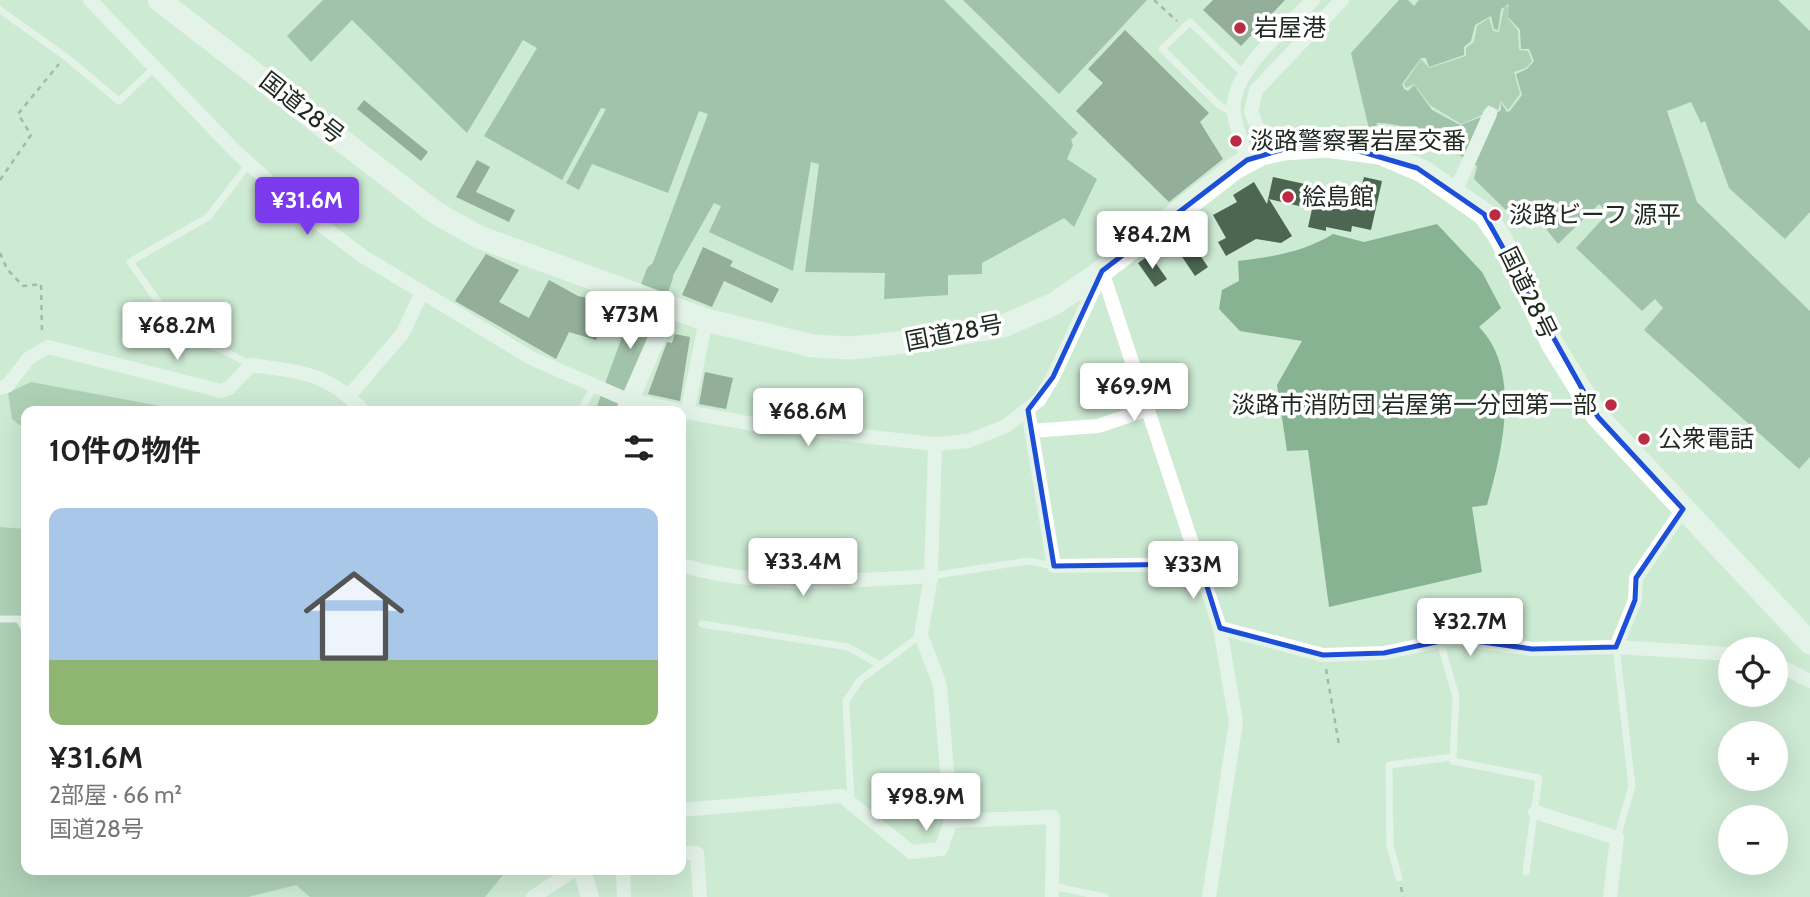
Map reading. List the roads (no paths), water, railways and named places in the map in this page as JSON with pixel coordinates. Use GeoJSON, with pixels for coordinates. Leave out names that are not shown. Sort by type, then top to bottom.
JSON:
{"type":"FeatureCollection","features":[{"type":"Feature","properties":{"kind":"highway","name":"国道28号"},"geometry":{"type":"LineString","coordinates":[[159,0],[436,212],[479,237],[706,320],[813,346],[851,348],[925,340],[1003,326],[1054,304],[1258,156],[1326,146],[1371,151],[1460,183],[1500,237],[1553,345],[1598,417],[1810,643]]}},
{"type":"Feature","properties":{"kind":"street"},"geometry":{"type":"LineString","coordinates":[[90,0],[250,164],[299,209],[364,257],[421,294],[531,358],[626,403],[645,406]]}},
{"type":"Feature","properties":{"kind":"street"},"geometry":{"type":"LineString","coordinates":[[1258,156],[1234,113],[1234,95],[1243,73],[1313,0]]}},
{"type":"Feature","properties":{"kind":"street"},"geometry":{"type":"LineString","coordinates":[[1258,156],[1251,112],[1256,90],[1342,0]]}},
{"type":"Feature","properties":{"kind":"street"},"geometry":{"type":"LineString","coordinates":[[1460,183],[1490,114]]}},
{"type":"Feature","properties":{"kind":"street"},"geometry":{"type":"LineString","coordinates":[[1102,271],[1220,628],[1236,722],[1209,897]]}},
{"type":"Feature","properties":{"kind":"street"},"geometry":{"type":"LineString","coordinates":[[686,413],[753,424],[935,444],[968,441],[1006,426],[1039,400],[1053,377],[1102,271]]}},
{"type":"Feature","properties":{"kind":"street"},"geometry":{"type":"LineString","coordinates":[[349,396],[403,333],[421,294]]}},
{"type":"Feature","properties":{"kind":"street"},"geometry":{"type":"LineString","coordinates":[[626,403],[667,304]]}},
{"type":"Feature","properties":{"kind":"street"},"geometry":{"type":"LineString","coordinates":[[684,406],[706,320]]}},
{"type":"Feature","properties":{"kind":"street"},"geometry":{"type":"LineString","coordinates":[[0,388],[7,386],[29,358],[48,347],[221,391],[229,388],[251,365],[315,374],[349,396],[358,406]]}},
{"type":"Feature","properties":{"kind":"street"},"geometry":{"type":"LineString","coordinates":[[1031,431],[1098,426],[1148,409]]}},
{"type":"Feature","properties":{"kind":"street"},"geometry":{"type":"LineString","coordinates":[[1027,410],[1054,566],[1200,564]]}},
{"type":"Feature","properties":{"kind":"street"},"geometry":{"type":"LineString","coordinates":[[686,810],[842,796],[911,852],[941,849],[951,821],[940,685],[921,635],[931,576],[935,444]]}},
{"type":"Feature","properties":{"kind":"street"},"geometry":{"type":"LineString","coordinates":[[1616,648],[1635,600],[1636,578],[1683,509]]}},
{"type":"Feature","properties":{"kind":"street"},"geometry":{"type":"LineString","coordinates":[[686,566],[755,580],[873,580],[931,576]]}},
{"type":"Feature","properties":{"kind":"street"},"geometry":{"type":"LineString","coordinates":[[1220,628],[1323,655],[1384,653],[1455,638],[1532,649],[1616,648],[1718,653]]}},
{"type":"Feature","properties":{"kind":"street"},"geometry":{"type":"LineString","coordinates":[[1788,670],[1810,681]]}},
{"type":"Feature","properties":{"kind":"street"},"geometry":{"type":"LineString","coordinates":[[1535,812],[1617,838],[1610,897]]}},
{"type":"Feature","properties":{"kind":"street"},"geometry":{"type":"LineString","coordinates":[[951,821],[1053,817],[1051,891]]}},
{"type":"Feature","properties":{"kind":"street"},"geometry":{"type":"LineString","coordinates":[[686,853],[697,853],[700,897]]}},
{"type":"Feature","properties":{"kind":"street"},"geometry":{"type":"LineString","coordinates":[[533,897],[566,875]]}},
{"type":"Feature","properties":{"kind":"street"},"geometry":{"type":"LineString","coordinates":[[583,875],[590,897]]}},
{"type":"Feature","properties":{"kind":"street"},"geometry":{"type":"LineString","coordinates":[[623,875],[624,897]]}},
{"type":"Feature","properties":{"kind":"lane"},"geometry":{"type":"LineString","coordinates":[[0,9],[66,57],[119,101],[155,68]]}},
{"type":"Feature","properties":{"kind":"lane"},"geometry":{"type":"LineString","coordinates":[[1234,113],[1219,104],[1163,49],[1190,22],[1243,73]]}},
{"type":"Feature","properties":{"kind":"lane"},"geometry":{"type":"LineString","coordinates":[[250,164],[208,217],[130,262],[184,338],[218,348],[251,365]]}},
{"type":"Feature","properties":{"kind":"lane"},"geometry":{"type":"LineString","coordinates":[[584,406],[599,389]]}},
{"type":"Feature","properties":{"kind":"lane"},"geometry":{"type":"LineString","coordinates":[[931,576],[1028,561],[1054,566]]}},
{"type":"Feature","properties":{"kind":"lane"},"geometry":{"type":"LineString","coordinates":[[0,619],[19,620],[21,623]]}},
{"type":"Feature","properties":{"kind":"lane"},"geometry":{"type":"LineString","coordinates":[[702,624],[848,647],[880,665]]}},
{"type":"Feature","properties":{"kind":"lane"},"geometry":{"type":"LineString","coordinates":[[851,804],[845,701],[860,680],[921,635]]}},
{"type":"Feature","properties":{"kind":"lane"},"geometry":{"type":"LineString","coordinates":[[1440,641],[1456,697],[1453,761],[1539,778],[1526,872]]}},
{"type":"Feature","properties":{"kind":"lane"},"geometry":{"type":"LineString","coordinates":[[1616,648],[1632,786],[1617,838]]}},
{"type":"Feature","properties":{"kind":"lane"},"geometry":{"type":"LineString","coordinates":[[1399,878],[1390,846],[1389,765],[1453,757]]}},
{"type":"Feature","properties":{"kind":"lane"},"geometry":{"type":"LineString","coordinates":[[1051,891],[1105,897]]}},
{"type":"Feature","properties":{"kind":"waterway"},"geometry":{"type":"LineString","coordinates":[[612,406],[659,276]]}},
{"type":"Feature","properties":{"kind":"place","name":"岩屋港"},"geometry":{"type":"Point","coordinates":[1240,28]}},
{"type":"Feature","properties":{"kind":"place","name":"淡路警察署岩屋交番"},"geometry":{"type":"Point","coordinates":[1236,141]}},
{"type":"Feature","properties":{"kind":"place","name":"絵島館"},"geometry":{"type":"Point","coordinates":[1288,197]}},
{"type":"Feature","properties":{"kind":"place","name":"淡路ビーフ 源平"},"geometry":{"type":"Point","coordinates":[1495,215]}},
{"type":"Feature","properties":{"kind":"place","name":"淡路市消防団 岩屋第一分団第一部"},"geometry":{"type":"Point","coordinates":[1611,405]}},
{"type":"Feature","properties":{"kind":"place","name":"公衆電話"},"geometry":{"type":"Point","coordinates":[1644,439]}}]}
